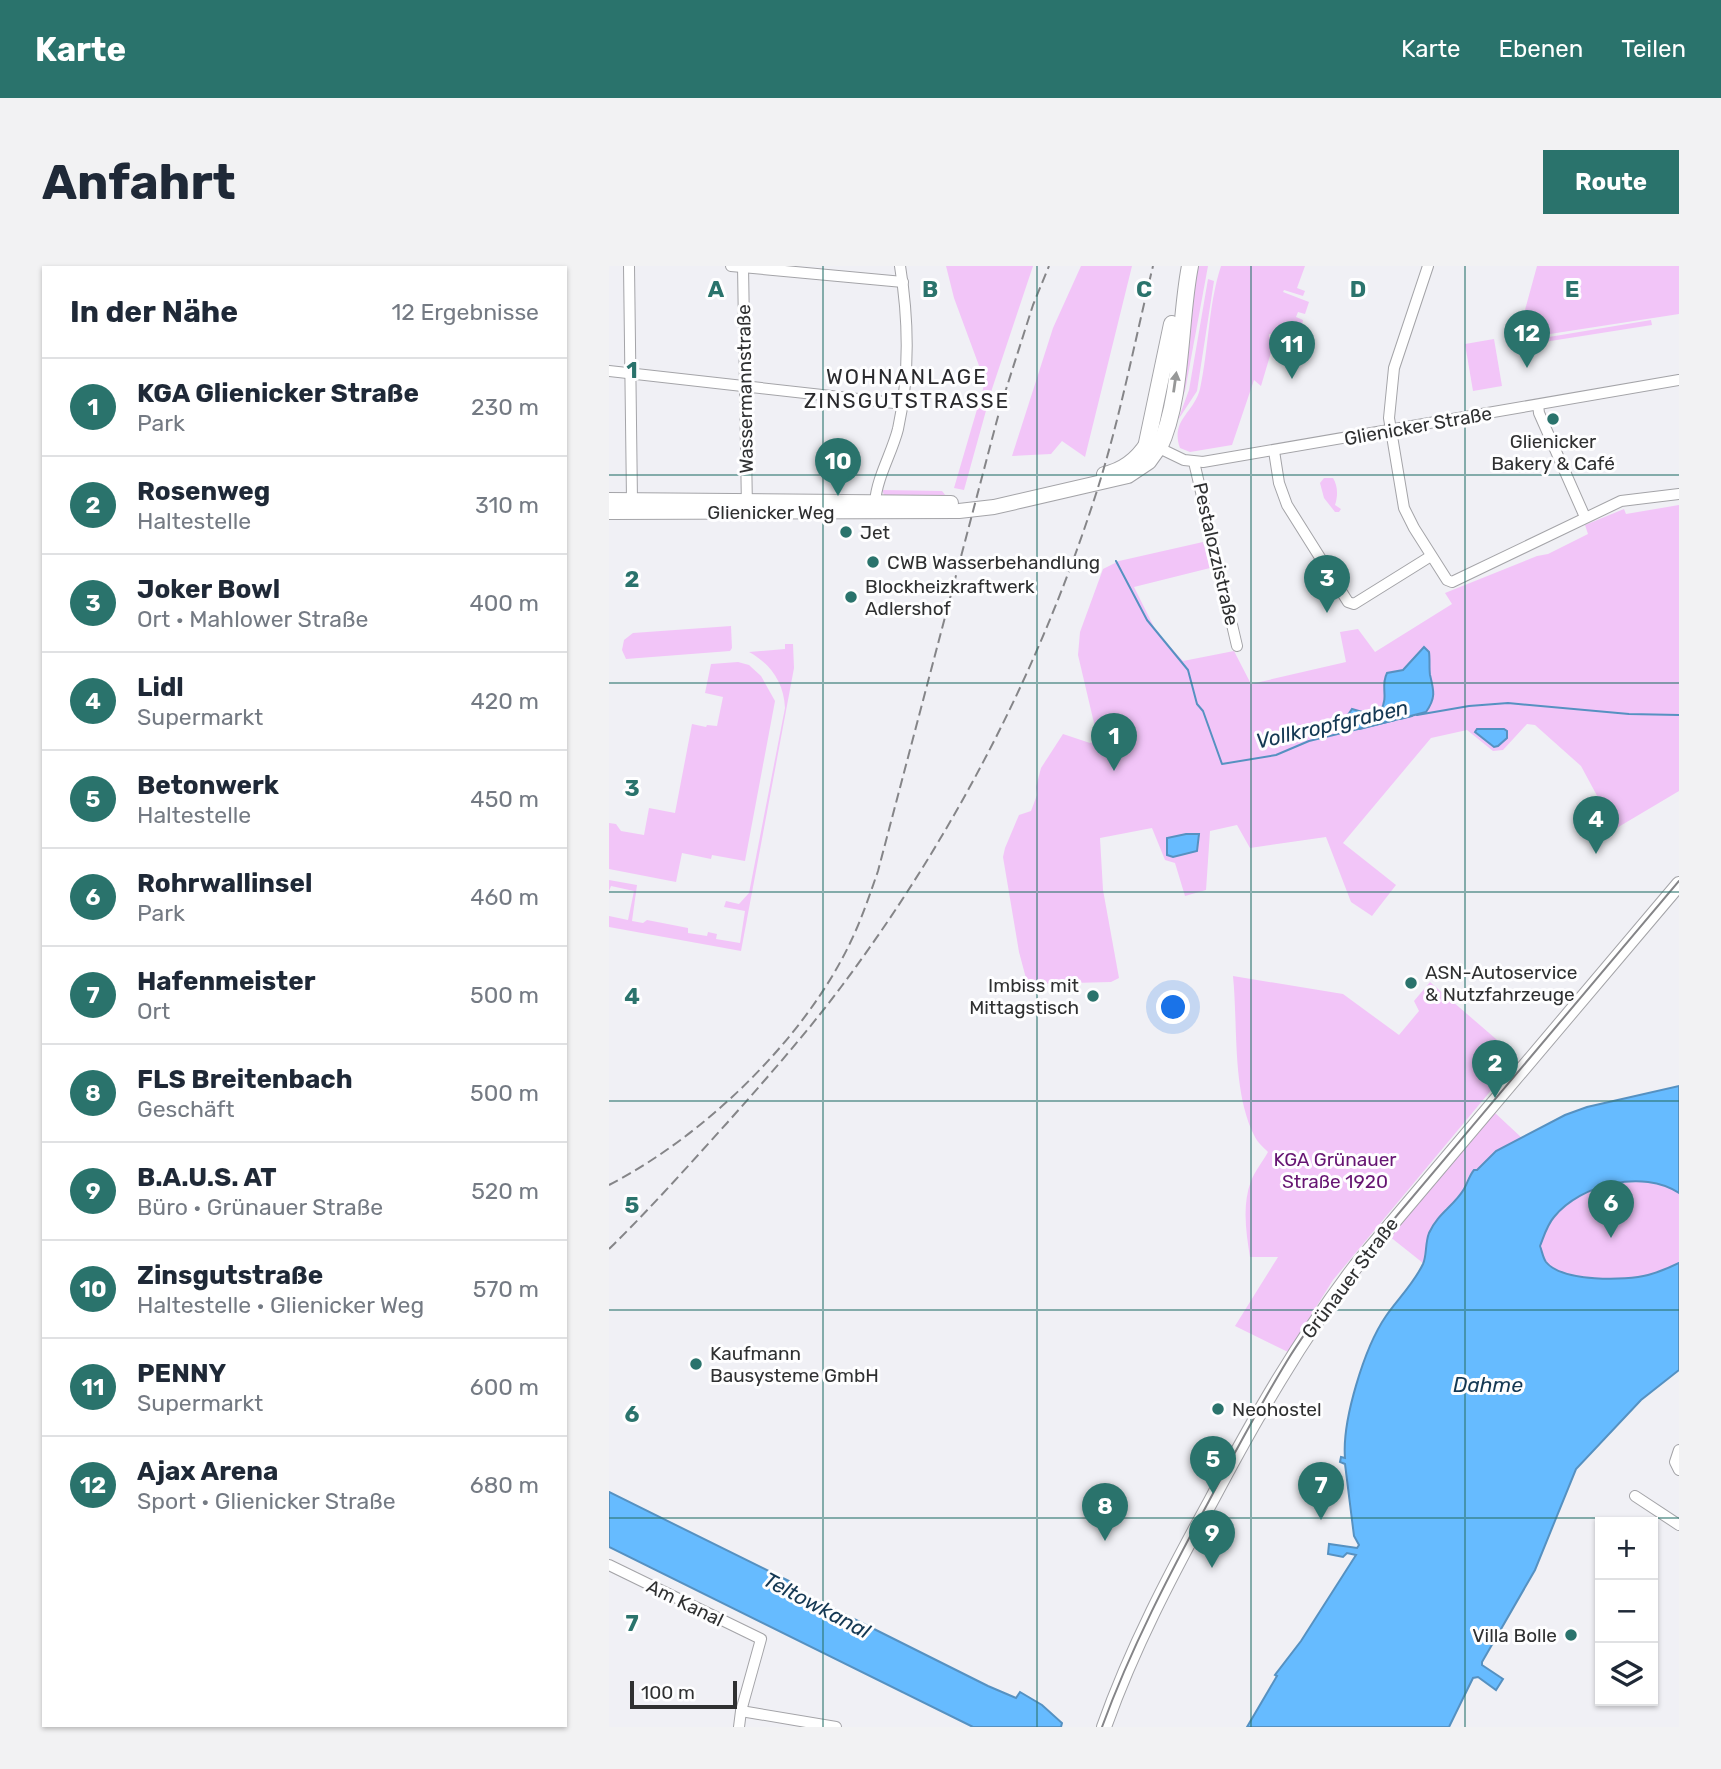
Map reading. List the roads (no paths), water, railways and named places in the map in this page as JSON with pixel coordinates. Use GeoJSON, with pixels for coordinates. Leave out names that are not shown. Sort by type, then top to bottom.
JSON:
{"type":"FeatureCollection","features":[{"type":"Feature","properties":{"kind":"highway"},"geometry":{"type":"LineString","coordinates":[[1153,445],[1182,266]]}},
{"type":"Feature","properties":{"kind":"highway"},"geometry":{"type":"LineString","coordinates":[[1153,445],[1169,421],[1190,266]]}},
{"type":"Feature","properties":{"kind":"main road","name":"Glienicker Weg"},"geometry":{"type":"LineString","coordinates":[[609,512],[875,502],[956,503],[982,500],[1109,473],[1127,465],[1153,445]]}},
{"type":"Feature","properties":{"kind":"main road","name":"Glienicker Weg"},"geometry":{"type":"LineString","coordinates":[[609,500],[934,512],[993,507],[1128,476],[1149,462],[1153,445]]}},
{"type":"Feature","properties":{"kind":"main road","name":"Grünauer Straße"},"geometry":{"type":"LineString","coordinates":[[1104,1727],[1137,1646],[1179,1559],[1258,1413],[1320,1314],[1364,1255],[1679,884]]}},
{"type":"Feature","properties":{"kind":"street"},"geometry":{"type":"LineString","coordinates":[[629,266],[632,499]]}},
{"type":"Feature","properties":{"kind":"street"},"geometry":{"type":"LineString","coordinates":[[739,266],[903,282]]}},
{"type":"Feature","properties":{"kind":"street","name":"Wassermannstraße"},"geometry":{"type":"LineString","coordinates":[[739,266],[745,386],[746,506]]}},
{"type":"Feature","properties":{"kind":"street"},"geometry":{"type":"LineString","coordinates":[[875,502],[903,404],[908,350],[900,266]]}},
{"type":"Feature","properties":{"kind":"street"},"geometry":{"type":"LineString","coordinates":[[1428,266],[1394,368],[1389,404],[1390,430],[1405,508],[1447,580],[1452,582],[1585,517],[1629,499],[1679,494]]}},
{"type":"Feature","properties":{"kind":"street"},"geometry":{"type":"LineString","coordinates":[[609,371],[903,404]]}},
{"type":"Feature","properties":{"kind":"street","name":"Glienicker Straße"},"geometry":{"type":"LineString","coordinates":[[1153,445],[1194,462],[1274,451],[1679,380]]}},
{"type":"Feature","properties":{"kind":"street"},"geometry":{"type":"LineString","coordinates":[[1538,405],[1539,415],[1585,517]]}},
{"type":"Feature","properties":{"kind":"street"},"geometry":{"type":"LineString","coordinates":[[1274,451],[1279,484],[1287,505],[1348,602],[1354,604],[1431,556]]}},
{"type":"Feature","properties":{"kind":"street","name":"Pestalozzistraße"},"geometry":{"type":"LineString","coordinates":[[1194,462],[1237,646]]}},
{"type":"Feature","properties":{"kind":"street"},"geometry":{"type":"LineString","coordinates":[[1679,1450],[1675,1462],[1679,1470]]}},
{"type":"Feature","properties":{"kind":"street"},"geometry":{"type":"LineString","coordinates":[[1635,1496],[1679,1525]]}},
{"type":"Feature","properties":{"kind":"street","name":"Am Kanal"},"geometry":{"type":"LineString","coordinates":[[609,1565],[761,1639],[741,1710]]}},
{"type":"Feature","properties":{"kind":"street"},"geometry":{"type":"LineString","coordinates":[[739,1727],[741,1710],[836,1727]]}},
{"type":"Feature","properties":{"kind":"water"},"geometry":{"type":"Polygon","coordinates":[[[1424,647],[1429,652],[1433,690],[1433,698],[1426,712],[1360,729],[1351,725],[1348,715],[1352,709],[1369,714],[1381,710],[1387,673],[1403,670],[1424,647]]]}},
{"type":"Feature","properties":{"kind":"water"},"geometry":{"type":"Polygon","coordinates":[[[1477,729],[1504,729],[1507,731],[1507,738],[1494,747],[1475,732],[1477,729]]]}},
{"type":"Feature","properties":{"kind":"water"},"geometry":{"type":"Polygon","coordinates":[[[1199,834],[1197,851],[1173,857],[1167,855],[1167,838],[1199,834]]]}},
{"type":"Feature","properties":{"kind":"water","name":"Dahme"},"geometry":{"type":"Polygon","coordinates":[[[1679,1086],[1679,1193],[1648,1182],[1631,1181],[1596,1189],[1580,1196],[1554,1217],[1540,1246],[1545,1260],[1554,1269],[1595,1278],[1638,1277],[1679,1263],[1679,1370],[1641,1400],[1576,1469],[1535,1570],[1482,1662],[1482,1665],[1503,1679],[1496,1690],[1478,1677],[1473,1678],[1449,1727],[1247,1727],[1277,1676],[1275,1675],[1301,1641],[1356,1555],[1347,1553],[1343,1557],[1328,1554],[1329,1544],[1357,1548],[1359,1545],[1354,1536],[1345,1464],[1340,1462],[1341,1457],[1345,1458],[1351,1405],[1370,1346],[1386,1316],[1423,1264],[1433,1226],[1460,1195],[1474,1170],[1496,1151],[1565,1115],[1587,1107],[1679,1086]]]}},
{"type":"Feature","properties":{"kind":"water","name":"Teltowkanal"},"geometry":{"type":"Polygon","coordinates":[[[609,1492],[793,1583],[796,1590],[988,1686],[1016,1698],[1020,1692],[1042,1705],[1062,1723],[1061,1727],[973,1727],[609,1547],[609,1492]]]}},
{"type":"Feature","properties":{"kind":"waterway","name":"Vollkropfgraben"},"geometry":{"type":"LineString","coordinates":[[1116,561],[1147,620],[1188,670],[1197,704],[1203,711],[1222,764],[1276,755],[1309,741],[1395,720]]}},
{"type":"Feature","properties":{"kind":"waterway","name":"Vollkropfgraben"},"geometry":{"type":"LineString","coordinates":[[1417,715],[1469,706],[1508,703],[1629,714],[1679,715]]}},
{"type":"Feature","properties":{"kind":"waterway","name":"Vollkropfgraben"},"geometry":{"type":"LineString","coordinates":[[1400,719],[1412,716]]}},
{"type":"Feature","properties":{"kind":"tram line"},"geometry":{"type":"LineString","coordinates":[[1102,1727],[1138,1640],[1179,1556],[1257,1413],[1302,1338],[1351,1270],[1679,881]]}},
{"type":"Feature","properties":{"kind":"railway"},"geometry":{"type":"LineString","coordinates":[[609,1185],[680,1140],[748,1081],[807,1014],[851,941],[878,871],[1001,405],[1033,305],[1049,266]]}},
{"type":"Feature","properties":{"kind":"railway"},"geometry":{"type":"LineString","coordinates":[[609,1249],[727,1123],[841,987],[919,874],[954,814],[1018,692],[1071,565],[1111,442],[1153,266]]}},
{"type":"Feature","properties":{"kind":"place","name":"Ajax Arena"},"geometry":{"type":"Point","coordinates":[1527,368]}},
{"type":"Feature","properties":{"kind":"place","name":"PENNY"},"geometry":{"type":"Point","coordinates":[1292,379]}},
{"type":"Feature","properties":{"kind":"place","name":"Glienicker Bakery & Café"},"geometry":{"type":"Point","coordinates":[1553,419]}},
{"type":"Feature","properties":{"kind":"place","name":"Zinsgutstraße"},"geometry":{"type":"Point","coordinates":[838,496]}},
{"type":"Feature","properties":{"kind":"place","name":"Jet"},"geometry":{"type":"Point","coordinates":[846,532]}},
{"type":"Feature","properties":{"kind":"place","name":"CWB Wasserbehandlung"},"geometry":{"type":"Point","coordinates":[873,562]}},
{"type":"Feature","properties":{"kind":"place","name":"Blockheizkraftwerk Adlershof"},"geometry":{"type":"Point","coordinates":[851,597]}},
{"type":"Feature","properties":{"kind":"place","name":"Joker Bowl"},"geometry":{"type":"Point","coordinates":[1327,613]}},
{"type":"Feature","properties":{"kind":"place","name":"KGA Glienicker Straße"},"geometry":{"type":"Point","coordinates":[1114,771]}},
{"type":"Feature","properties":{"kind":"place","name":"Lidl"},"geometry":{"type":"Point","coordinates":[1596,854]}},
{"type":"Feature","properties":{"kind":"place","name":"ASN-Autoservice & Nutzfahrzeuge"},"geometry":{"type":"Point","coordinates":[1411,983]}},
{"type":"Feature","properties":{"kind":"place","name":"Imbiss mit Mittagstisch"},"geometry":{"type":"Point","coordinates":[1093,996]}},
{"type":"Feature","properties":{"kind":"place","name":"Rosenweg"},"geometry":{"type":"Point","coordinates":[1495,1098]}},
{"type":"Feature","properties":{"kind":"place","name":"Rohrwallinsel"},"geometry":{"type":"Point","coordinates":[1611,1238]}},
{"type":"Feature","properties":{"kind":"place","name":"Kaufmann Bausysteme GmbH"},"geometry":{"type":"Point","coordinates":[696,1364]}},
{"type":"Feature","properties":{"kind":"place","name":"Neohostel"},"geometry":{"type":"Point","coordinates":[1218,1409]}},
{"type":"Feature","properties":{"kind":"place","name":"Betonwerk"},"geometry":{"type":"Point","coordinates":[1213,1494]}},
{"type":"Feature","properties":{"kind":"place","name":"Hafenmeister"},"geometry":{"type":"Point","coordinates":[1321,1520]}},
{"type":"Feature","properties":{"kind":"place","name":"FLS Breitenbach"},"geometry":{"type":"Point","coordinates":[1105,1541]}},
{"type":"Feature","properties":{"kind":"place","name":"B.A.U.S. AT"},"geometry":{"type":"Point","coordinates":[1212,1568]}},
{"type":"Feature","properties":{"kind":"place","name":"Villa Bolle"},"geometry":{"type":"Point","coordinates":[1571,1635]}},
{"type":"Feature","properties":{"kind":"district","name":"WOHNANLAGE ZINSGUTSTRASSE"},"geometry":{"type":"Point","coordinates":[907,388]}},
{"type":"Feature","properties":{"kind":"park label","name":"KGA Grünauer Straße 1920"},"geometry":{"type":"Point","coordinates":[1335,1170]}}]}
